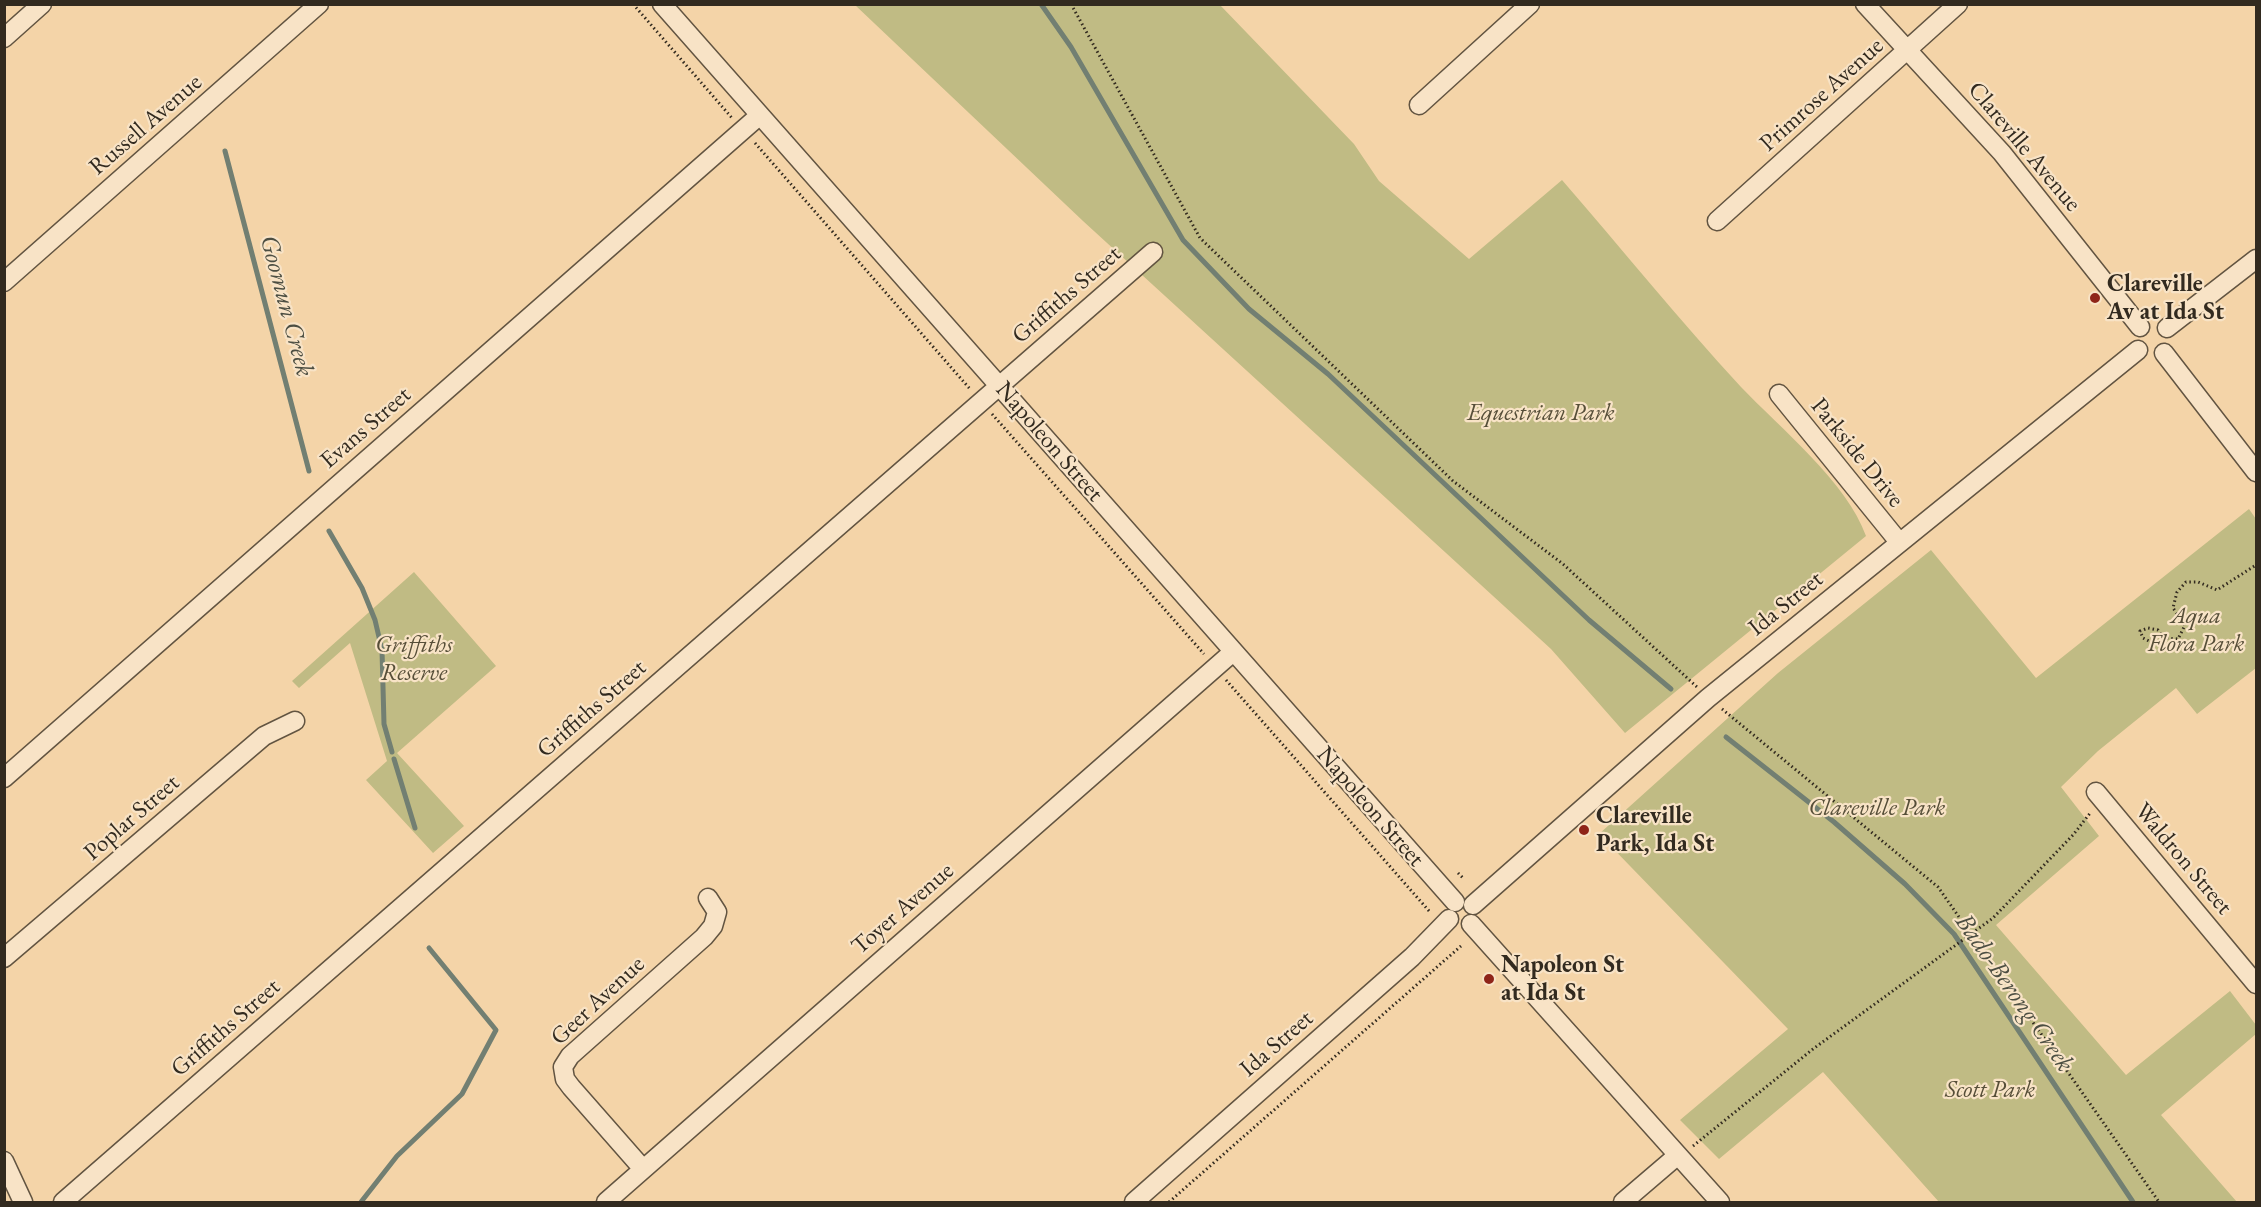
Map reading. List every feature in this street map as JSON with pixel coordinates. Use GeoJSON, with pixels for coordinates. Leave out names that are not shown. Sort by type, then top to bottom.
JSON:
{"type":"FeatureCollection","features":[{"type":"Feature","properties":{"kind":"street"},"geometry":{"type":"LineString","coordinates":[[4,38],[42,4]]}},
{"type":"Feature","properties":{"kind":"street","name":"Russell Avenue"},"geometry":{"type":"LineString","coordinates":[[4,282],[319,4]]}},
{"type":"Feature","properties":{"kind":"street","name":"Napoleon Street"},"geometry":{"type":"LineString","coordinates":[[662,4],[1233,652],[1452,910]]}},
{"type":"Feature","properties":{"kind":"street"},"geometry":{"type":"LineString","coordinates":[[1419,105],[1530,4]]}},
{"type":"Feature","properties":{"kind":"street","name":"Clareville Avenue"},"geometry":{"type":"LineString","coordinates":[[1865,4],[2002,153],[2140,327]]}},
{"type":"Feature","properties":{"kind":"street","name":"Primrose Avenue"},"geometry":{"type":"LineString","coordinates":[[1717,221],[1959,4]]}},
{"type":"Feature","properties":{"kind":"street","name":"Evans Street"},"geometry":{"type":"LineString","coordinates":[[4,778],[760,115]]}},
{"type":"Feature","properties":{"kind":"street","name":"Griffiths Street"},"geometry":{"type":"LineString","coordinates":[[63,1203],[1153,252]]}},
{"type":"Feature","properties":{"kind":"street"},"geometry":{"type":"LineString","coordinates":[[2167,328],[2256,259]]}},
{"type":"Feature","properties":{"kind":"street"},"geometry":{"type":"LineString","coordinates":[[2157,321],[2167,328],[2171,339],[2164,353],[2148,357],[2138,350],[2135,336],[2140,327],[2145,323],[2157,321]]}},
{"type":"Feature","properties":{"kind":"street","name":"Ida Street"},"geometry":{"type":"LineString","coordinates":[[1473,904],[1708,698],[2138,350]]}},
{"type":"Feature","properties":{"kind":"street"},"geometry":{"type":"LineString","coordinates":[[2164,353],[2256,472]]}},
{"type":"Feature","properties":{"kind":"street","name":"Parkside Drive"},"geometry":{"type":"LineString","coordinates":[[1779,394],[1899,542]]}},
{"type":"Feature","properties":{"kind":"street","name":"Toyer Avenue"},"geometry":{"type":"LineString","coordinates":[[606,1203],[1233,652]]}},
{"type":"Feature","properties":{"kind":"street","name":"Poplar Street"},"geometry":{"type":"LineString","coordinates":[[4,958],[264,736],[295,721]]}},
{"type":"Feature","properties":{"kind":"street","name":"Waldron Street"},"geometry":{"type":"LineString","coordinates":[[2098,796],[2256,984]]}},
{"type":"Feature","properties":{"kind":"street","name":"Geer Avenue"},"geometry":{"type":"LineString","coordinates":[[643,1169],[571,1088],[565,1079],[563,1067],[570,1056],[704,937],[713,926],[717,912],[708,898]]}},
{"type":"Feature","properties":{"kind":"street"},"geometry":{"type":"LineString","coordinates":[[1462,899],[1473,904],[1476,912],[1471,924],[1459,927],[1452,910],[1462,899]]}},
{"type":"Feature","properties":{"kind":"street","name":"Ida Street"},"geometry":{"type":"LineString","coordinates":[[1134,1203],[1412,957],[1452,910]]}},
{"type":"Feature","properties":{"kind":"street"},"geometry":{"type":"LineString","coordinates":[[1471,924],[1720,1203]]}},
{"type":"Feature","properties":{"kind":"street"},"geometry":{"type":"LineString","coordinates":[[1623,1203],[1678,1155]]}},
{"type":"Feature","properties":{"kind":"street"},"geometry":{"type":"LineString","coordinates":[[4,1161],[23,1203]]}},
{"type":"Feature","properties":{"kind":"path","name":"Napoleon Street"},"geometry":{"type":"LineString","coordinates":[[633,4],[1430,912]]}},
{"type":"Feature","properties":{"kind":"path"},"geometry":{"type":"LineString","coordinates":[[1071,4],[1200,238],[1453,481],[1563,564],[1708,698],[1938,887],[2159,1203]]}},
{"type":"Feature","properties":{"kind":"path"},"geometry":{"type":"LineString","coordinates":[[2163,638],[2157,630],[2148,628],[2140,631],[2143,638],[2155,644],[2163,638],[2178,639],[2185,625],[2173,608],[2177,592],[2186,582],[2198,582],[2217,590],[2256,565]]}},
{"type":"Feature","properties":{"kind":"path"},"geometry":{"type":"LineString","coordinates":[[1678,1155],[1698,1143],[1813,1049],[1993,918],[2073,835],[2098,796]]}},
{"type":"Feature","properties":{"kind":"path"},"geometry":{"type":"LineString","coordinates":[[1458,873],[1463,878]]}},
{"type":"Feature","properties":{"kind":"path","name":"Ida Street"},"geometry":{"type":"LineString","coordinates":[[1169,1203],[1461,946]]}},
{"type":"Feature","properties":{"kind":"green space","name":"Equestrian Park"},"geometry":{"type":"Polygon","coordinates":[[[855,5],[1220,5],[1354,144],[1379,181],[1469,259],[1562,180],[1718,362],[1828,476],[1857,516],[1866,536],[1625,733],[1551,649],[1083,221],[855,5]]]}},
{"type":"Feature","properties":{"kind":"green space","name":"Clareville Park"},"geometry":{"type":"Polygon","coordinates":[[[2249,509],[2256,519],[2256,668],[2197,714],[2176,688],[2098,751],[2061,787],[2099,836],[1996,925],[2126,1075],[2230,991],[2256,1025],[2256,1034],[2161,1115],[2237,1202],[1939,1202],[1823,1072],[1719,1159],[1680,1120],[1788,1029],[1599,834],[1778,673],[1931,550],[2036,678],[2249,509]]]}},
{"type":"Feature","properties":{"kind":"green space","name":"Griffiths Reserve"},"geometry":{"type":"Polygon","coordinates":[[[414,572],[496,666],[397,753],[464,826],[433,853],[366,780],[387,761],[350,643],[299,688],[292,681],[414,572]]]}},
{"type":"Feature","properties":{"kind":"waterway"},"geometry":{"type":"LineString","coordinates":[[1041,4],[1071,47],[1183,240],[1249,309],[1328,374],[1589,620],[1671,689]]}},
{"type":"Feature","properties":{"kind":"waterway","name":"Goomun Creek"},"geometry":{"type":"LineString","coordinates":[[225,151],[309,471]]}},
{"type":"Feature","properties":{"kind":"waterway","name":"Goomun Creek"},"geometry":{"type":"LineString","coordinates":[[329,531],[362,588],[375,620],[382,650],[384,724],[392,752]]}},
{"type":"Feature","properties":{"kind":"waterway","name":"Bado-Berong Creek"},"geometry":{"type":"LineString","coordinates":[[1726,737],[1834,822],[1905,884],[1954,934],[2133,1202]]}},
{"type":"Feature","properties":{"kind":"waterway","name":"Goomun Creek"},"geometry":{"type":"LineString","coordinates":[[394,759],[415,828]]}},
{"type":"Feature","properties":{"kind":"waterway","name":"Goomun Creek"},"geometry":{"type":"LineString","coordinates":[[361,1202],[397,1156],[462,1094],[496,1030],[429,948]]}},
{"type":"Feature","properties":{"kind":"place","name":"Clareville Av at Ida St"},"geometry":{"type":"Point","coordinates":[2095,298]}},
{"type":"Feature","properties":{"kind":"place","name":"Clareville Park, Ida St"},"geometry":{"type":"Point","coordinates":[1584,830]}},
{"type":"Feature","properties":{"kind":"place","name":"Napoleon St at Ida St"},"geometry":{"type":"Point","coordinates":[1489,979]}},
{"type":"Feature","properties":{"kind":"park label","name":"Aqua Flora Park"},"geometry":{"type":"Point","coordinates":[2196,630]}},
{"type":"Feature","properties":{"kind":"park label","name":"Scott Park"},"geometry":{"type":"Point","coordinates":[1990,1090]}}]}
